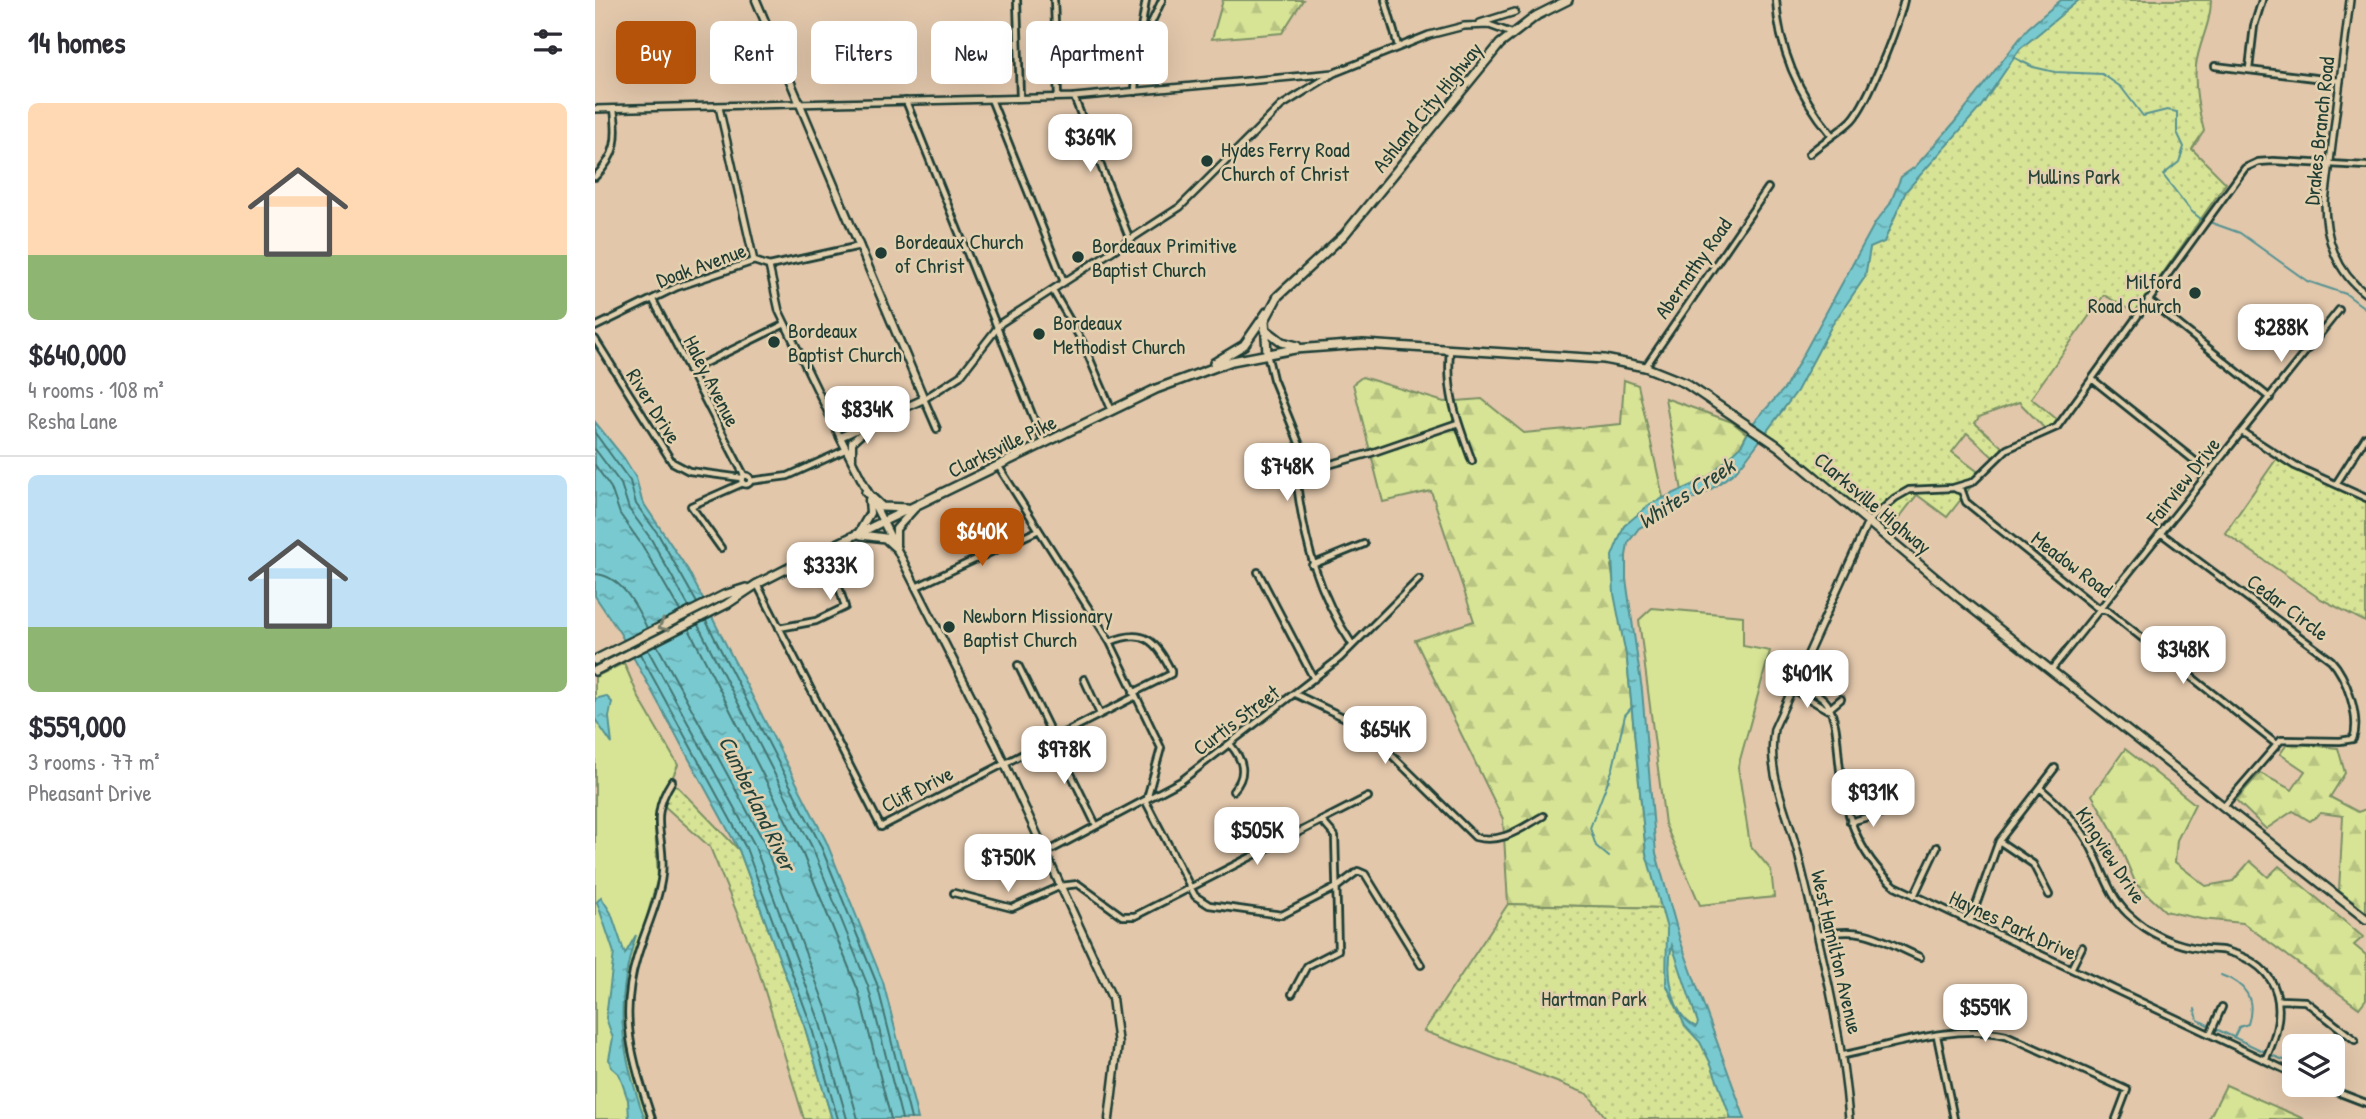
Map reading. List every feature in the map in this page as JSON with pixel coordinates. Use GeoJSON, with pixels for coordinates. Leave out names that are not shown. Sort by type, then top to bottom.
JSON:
{"type":"FeatureCollection","features":[{"type":"Feature","properties":{"kind":"main road"},"geometry":{"type":"LineString","coordinates":[[756,0],[925,399],[840,437],[1004,763],[1112,998],[1117,1021],[1117,1069],[1109,1119]]}},
{"type":"Feature","properties":{"kind":"main road","name":"Ashland City Highway"},"geometry":{"type":"LineString","coordinates":[[1267,353],[1265,328],[1268,312],[1278,296],[1344,235],[1511,33],[1568,0]]}},
{"type":"Feature","properties":{"kind":"main road"},"geometry":{"type":"LineString","coordinates":[[1198,372],[1244,345],[1268,312]]}},
{"type":"Feature","properties":{"kind":"main road"},"geometry":{"type":"LineString","coordinates":[[1265,328],[1282,342],[1301,348]]}},
{"type":"Feature","properties":{"kind":"main road","name":"Clarksville Highway"},"geometry":{"type":"LineString","coordinates":[[1267,353],[1301,348],[1379,344],[1601,359],[1645,367],[1694,388],[1778,446],[1868,522],[2366,919]]}},
{"type":"Feature","properties":{"kind":"main road","name":"Clarksville Pike"},"geometry":{"type":"LineString","coordinates":[[595,671],[727,604],[757,584],[810,557],[1112,411],[1198,372],[1267,353]]}},
{"type":"Feature","properties":{"kind":"main road"},"geometry":{"type":"LineString","coordinates":[[909,407],[919,386]]}},
{"type":"Feature","properties":{"kind":"main road"},"geometry":{"type":"LineString","coordinates":[[853,466],[853,441],[875,423]]}},
{"type":"Feature","properties":{"kind":"main road"},"geometry":{"type":"LineString","coordinates":[[866,492],[875,503],[888,509],[918,506]]}},
{"type":"Feature","properties":{"kind":"main road"},"geometry":{"type":"LineString","coordinates":[[866,492],[870,513],[857,535],[885,538],[896,548]]}},
{"type":"Feature","properties":{"kind":"main road"},"geometry":{"type":"LineString","coordinates":[[896,548],[896,529],[918,506]]}},
{"type":"Feature","properties":{"kind":"main road","name":"Clarksville Pike"},"geometry":{"type":"LineString","coordinates":[[599,659],[724,595],[757,584]]}},
{"type":"Feature","properties":{"kind":"street"},"geometry":{"type":"LineString","coordinates":[[1017,0],[1020,98]]}},
{"type":"Feature","properties":{"kind":"street"},"geometry":{"type":"LineString","coordinates":[[1054,0],[1058,97]]}},
{"type":"Feature","properties":{"kind":"street"},"geometry":{"type":"LineString","coordinates":[[1142,21],[1146,0]]}},
{"type":"Feature","properties":{"kind":"street"},"geometry":{"type":"LineString","coordinates":[[1152,21],[1162,0]]}},
{"type":"Feature","properties":{"kind":"street"},"geometry":{"type":"LineString","coordinates":[[1385,0],[1398,46]]}},
{"type":"Feature","properties":{"kind":"street"},"geometry":{"type":"LineString","coordinates":[[1776,0],[1779,32],[1800,93],[1831,134]]}},
{"type":"Feature","properties":{"kind":"street"},"geometry":{"type":"LineString","coordinates":[[1809,153],[1851,120],[1861,105],[1900,19],[1904,0]]}},
{"type":"Feature","properties":{"kind":"street"},"geometry":{"type":"LineString","coordinates":[[2249,69],[2254,26],[2262,0]]}},
{"type":"Feature","properties":{"kind":"street","name":"Drakes Branch Road"},"geometry":{"type":"LineString","coordinates":[[2350,0],[2330,162],[2325,228],[2343,271],[2366,294]]}},
{"type":"Feature","properties":{"kind":"street"},"geometry":{"type":"LineString","coordinates":[[937,429],[925,399],[960,376],[997,326],[1180,206],[1281,106],[1332,75],[1398,46],[1515,12]]}},
{"type":"Feature","properties":{"kind":"street"},"geometry":{"type":"LineString","coordinates":[[1473,26],[1489,25],[1511,33]]}},
{"type":"Feature","properties":{"kind":"street"},"geometry":{"type":"LineString","coordinates":[[2215,66],[2340,81]]}},
{"type":"Feature","properties":{"kind":"street"},"geometry":{"type":"LineString","coordinates":[[595,108],[1074,97],[1332,75]]}},
{"type":"Feature","properties":{"kind":"street"},"geometry":{"type":"LineString","coordinates":[[1135,84],[1135,92]]}},
{"type":"Feature","properties":{"kind":"street"},"geometry":{"type":"LineString","coordinates":[[1074,97],[1130,241]]}},
{"type":"Feature","properties":{"kind":"street"},"geometry":{"type":"LineString","coordinates":[[991,99],[1064,282]]}},
{"type":"Feature","properties":{"kind":"street"},"geometry":{"type":"LineString","coordinates":[[906,100],[1045,445]]}},
{"type":"Feature","properties":{"kind":"street"},"geometry":{"type":"LineString","coordinates":[[719,107],[754,261]]}},
{"type":"Feature","properties":{"kind":"street"},"geometry":{"type":"LineString","coordinates":[[595,177],[606,166],[615,150],[614,109]]}},
{"type":"Feature","properties":{"kind":"street"},"geometry":{"type":"LineString","coordinates":[[1868,522],[1895,498],[1909,490],[1953,488],[1973,482],[2007,449],[2057,427],[2236,176],[2253,163],[2330,162],[2366,166]]}},
{"type":"Feature","properties":{"kind":"street","name":"Abernathy Road"},"geometry":{"type":"LineString","coordinates":[[1645,367],[1768,188]]}},
{"type":"Feature","properties":{"kind":"street","name":"Doak Avenue"},"geometry":{"type":"LineString","coordinates":[[595,327],[677,287],[754,261],[769,266],[861,246]]}},
{"type":"Feature","properties":{"kind":"street"},"geometry":{"type":"LineString","coordinates":[[769,266],[779,311],[840,437]]}},
{"type":"Feature","properties":{"kind":"street"},"geometry":{"type":"LineString","coordinates":[[1053,291],[1083,343],[1112,411]]}},
{"type":"Feature","properties":{"kind":"street","name":"Haley Avenue"},"geometry":{"type":"LineString","coordinates":[[653,300],[743,479]]}},
{"type":"Feature","properties":{"kind":"street"},"geometry":{"type":"LineString","coordinates":[[2148,300],[2270,398]]}},
{"type":"Feature","properties":{"kind":"street","name":"Fairview Drive"},"geometry":{"type":"LineString","coordinates":[[2052,670],[2339,310]]}},
{"type":"Feature","properties":{"kind":"street"},"geometry":{"type":"LineString","coordinates":[[689,371],[785,324]]}},
{"type":"Feature","properties":{"kind":"street","name":"River Drive"},"geometry":{"type":"LineString","coordinates":[[595,339],[672,463],[689,471],[743,479]]}},
{"type":"Feature","properties":{"kind":"street"},"geometry":{"type":"LineString","coordinates":[[1450,348],[1447,380],[1458,423],[1472,461]]}},
{"type":"Feature","properties":{"kind":"street"},"geometry":{"type":"LineString","coordinates":[[1267,353],[1273,379],[1310,470]]}},
{"type":"Feature","properties":{"kind":"street"},"geometry":{"type":"LineString","coordinates":[[2092,379],[2210,473]]}},
{"type":"Feature","properties":{"kind":"street"},"geometry":{"type":"LineString","coordinates":[[1352,645],[1338,624],[1312,565],[1305,542],[1297,484],[1299,476],[1310,470],[1371,453],[1458,423]]}},
{"type":"Feature","properties":{"kind":"street"},"geometry":{"type":"LineString","coordinates":[[2242,432],[2280,457],[2366,498]]}},
{"type":"Feature","properties":{"kind":"street"},"geometry":{"type":"LineString","coordinates":[[2336,484],[2366,438]]}},
{"type":"Feature","properties":{"kind":"street"},"geometry":{"type":"LineString","coordinates":[[721,548],[691,506],[743,479],[750,481],[788,476],[845,450]]}},
{"type":"Feature","properties":{"kind":"street"},"geometry":{"type":"LineString","coordinates":[[999,467],[1110,642],[1161,748],[1146,802],[1195,896],[1209,905],[1275,915],[1337,887],[1358,871],[1364,874],[1421,965]]}},
{"type":"Feature","properties":{"kind":"street","name":"Meadow Road"},"geometry":{"type":"LineString","coordinates":[[1953,488],[1962,491],[1966,502],[2100,609],[2108,611],[2275,743]]}},
{"type":"Feature","properties":{"kind":"street","name":"West Hamilton Avenue"},"geometry":{"type":"LineString","coordinates":[[1849,1119],[1844,1055],[1798,851],[1772,774],[1771,747],[1774,729],[1868,522]]}},
{"type":"Feature","properties":{"kind":"street"},"geometry":{"type":"LineString","coordinates":[[915,587],[1039,530]]}},
{"type":"Feature","properties":{"kind":"street","name":"Cedar Circle"},"geometry":{"type":"LineString","coordinates":[[2162,534],[2331,660],[2345,679],[2356,731],[2353,738],[2340,741],[2289,738],[2275,743]]}},
{"type":"Feature","properties":{"kind":"street"},"geometry":{"type":"LineString","coordinates":[[1312,565],[1364,544]]}},
{"type":"Feature","properties":{"kind":"street"},"geometry":{"type":"LineString","coordinates":[[779,628],[815,621],[846,605],[839,587],[818,574],[810,557]]}},
{"type":"Feature","properties":{"kind":"street"},"geometry":{"type":"LineString","coordinates":[[1258,572],[1314,679]]}},
{"type":"Feature","properties":{"kind":"street","name":"Curtis Street"},"geometry":{"type":"LineString","coordinates":[[1047,852],[1146,802],[1181,781],[1314,679],[1419,579]]}},
{"type":"Feature","properties":{"kind":"street","name":"Cliff Drive"},"geometry":{"type":"LineString","coordinates":[[757,584],[808,678],[881,827],[1100,714],[1171,674],[1161,649],[1153,642],[1141,637],[1125,636],[1110,642]]}},
{"type":"Feature","properties":{"kind":"street"},"geometry":{"type":"LineString","coordinates":[[1018,665],[1097,825]]}},
{"type":"Feature","properties":{"kind":"street"},"geometry":{"type":"LineString","coordinates":[[1084,679],[1100,714]]}},
{"type":"Feature","properties":{"kind":"street"},"geometry":{"type":"LineString","coordinates":[[1794,686],[1810,693],[1828,710],[1841,699]]}},
{"type":"Feature","properties":{"kind":"street"},"geometry":{"type":"LineString","coordinates":[[1295,694],[1362,726],[1475,837],[1490,841],[1506,837],[1543,816]]}},
{"type":"Feature","properties":{"kind":"street","name":"Haynes Park Drive"},"geometry":{"type":"LineString","coordinates":[[1828,710],[1836,725],[1842,788],[1850,822],[1867,857],[1881,874],[1914,896],[2282,1068]]}},
{"type":"Feature","properties":{"kind":"street"},"geometry":{"type":"LineString","coordinates":[[2224,806],[2275,743]]}},
{"type":"Feature","properties":{"kind":"street"},"geometry":{"type":"LineString","coordinates":[[1230,744],[1242,761],[1243,769],[1233,791]]}},
{"type":"Feature","properties":{"kind":"street"},"geometry":{"type":"LineString","coordinates":[[1970,922],[1999,841],[2055,768]]}},
{"type":"Feature","properties":{"kind":"street"},"geometry":{"type":"LineString","coordinates":[[652,1119],[632,1059],[629,1021],[633,971],[661,878],[657,825],[663,797],[671,781]]}},
{"type":"Feature","properties":{"kind":"street","name":"Kingview Drive"},"geometry":{"type":"LineString","coordinates":[[2040,788],[2085,836],[2116,899],[2139,924],[2174,943],[2224,950],[2242,956],[2268,976],[2280,1000]]}},
{"type":"Feature","properties":{"kind":"street"},"geometry":{"type":"LineString","coordinates":[[954,893],[1011,908],[1061,886],[1078,884],[1122,916],[1135,916],[1368,797]]}},
{"type":"Feature","properties":{"kind":"street"},"geometry":{"type":"LineString","coordinates":[[1850,822],[1889,811]]}},
{"type":"Feature","properties":{"kind":"street"},"geometry":{"type":"LineString","coordinates":[[1292,994],[1307,966],[1338,950],[1335,835],[1322,821]]}},
{"type":"Feature","properties":{"kind":"street"},"geometry":{"type":"LineString","coordinates":[[1999,841],[2033,864],[2049,895]]}},
{"type":"Feature","properties":{"kind":"street"},"geometry":{"type":"LineString","coordinates":[[1914,896],[1937,847]]}},
{"type":"Feature","properties":{"kind":"street"},"geometry":{"type":"LineString","coordinates":[[1818,934],[1845,929],[1862,931],[1920,957]]}},
{"type":"Feature","properties":{"kind":"street"},"geometry":{"type":"LineString","coordinates":[[2071,969],[2082,947]]}},
{"type":"Feature","properties":{"kind":"street"},"geometry":{"type":"LineString","coordinates":[[2265,1060],[2279,1028],[2280,1000],[2305,1001],[2355,1040]]}},
{"type":"Feature","properties":{"kind":"street"},"geometry":{"type":"LineString","coordinates":[[2210,1034],[2222,1007]]}},
{"type":"Feature","properties":{"kind":"street"},"geometry":{"type":"LineString","coordinates":[[1844,1055],[1970,1030],[2006,1035],[2119,1086],[2127,1093],[2116,1119]]}},
{"type":"Feature","properties":{"kind":"street"},"geometry":{"type":"LineString","coordinates":[[1937,1036],[1954,1119]]}},
{"type":"Feature","properties":{"kind":"street"},"geometry":{"type":"LineString","coordinates":[[2345,1095],[2366,1103]]}},
{"type":"Feature","properties":{"kind":"green space"},"geometry":{"type":"Polygon","coordinates":[[[1223,0],[1303,0],[1282,33],[1212,39],[1223,0]]]}},
{"type":"Feature","properties":{"kind":"green space","name":"Mullins Park"},"geometry":{"type":"Polygon","coordinates":[[[2072,0],[2211,0],[2196,74],[2197,98],[2204,131],[2192,149],[2226,183],[2135,313],[2104,295],[2031,398],[2059,421],[2047,431],[2019,402],[1979,417],[1975,423],[2003,448],[1994,458],[1967,433],[1952,452],[1981,474],[1947,517],[1917,495],[1887,533],[1761,432],[1862,258],[1936,146],[1977,94],[2022,45],[2072,0]]]}},
{"type":"Feature","properties":{"kind":"green space"},"geometry":{"type":"Polygon","coordinates":[[[1362,377],[1444,402],[1482,399],[1524,433],[1621,424],[1624,380],[1638,385],[1663,497],[1624,526],[1611,566],[1627,660],[1646,853],[1664,908],[1508,904],[1503,819],[1415,640],[1474,621],[1431,491],[1383,502],[1353,384],[1362,377]]]}},
{"type":"Feature","properties":{"kind":"green space"},"geometry":{"type":"Polygon","coordinates":[[[1665,398],[1732,422],[1747,434],[1728,461],[1702,481],[1682,491],[1665,398]]]}},
{"type":"Feature","properties":{"kind":"green space"},"geometry":{"type":"Polygon","coordinates":[[[2277,458],[2366,501],[2366,622],[2319,598],[2225,533],[2277,458]]]}},
{"type":"Feature","properties":{"kind":"green space"},"geometry":{"type":"Polygon","coordinates":[[[1652,608],[1743,616],[1743,646],[1770,651],[1738,767],[1750,845],[1771,870],[1774,897],[1700,905],[1665,824],[1639,620],[1652,608]]]}},
{"type":"Feature","properties":{"kind":"green space"},"geometry":{"type":"Polygon","coordinates":[[[624,663],[639,698],[678,765],[661,803],[655,828],[658,877],[628,985],[626,1045],[648,1119],[595,1119],[595,677],[624,663]]]}},
{"type":"Feature","properties":{"kind":"green space"},"geometry":{"type":"Polygon","coordinates":[[[2288,743],[2338,748],[2345,773],[2330,797],[2358,812],[2366,809],[2366,912],[2339,891],[2343,816],[2321,813],[2310,821],[2293,811],[2266,829],[2236,800],[2260,773],[2292,790],[2305,771],[2280,754],[2288,743]]]}},
{"type":"Feature","properties":{"kind":"green space"},"geometry":{"type":"Polygon","coordinates":[[[2125,749],[2195,804],[2177,840],[2175,862],[2206,886],[2233,881],[2250,861],[2268,877],[2279,866],[2363,937],[2354,945],[2366,955],[2366,999],[2359,1008],[2243,923],[2201,919],[2165,911],[2136,884],[2114,833],[2092,795],[2125,749]]]}},
{"type":"Feature","properties":{"kind":"green space"},"geometry":{"type":"Polygon","coordinates":[[[672,781],[739,850],[804,1025],[832,1119],[804,1119],[753,952],[710,847],[661,803],[672,781]]]}},
{"type":"Feature","properties":{"kind":"green space","name":"Hartman Park"},"geometry":{"type":"Polygon","coordinates":[[[1508,904],[1664,908],[1741,1119],[1607,1119],[1588,1094],[1424,1031],[1508,904]]]}},
{"type":"Feature","properties":{"kind":"green space"},"geometry":{"type":"Polygon","coordinates":[[[2226,1085],[2304,1119],[2209,1119],[2226,1085]]]}},
{"type":"Feature","properties":{"kind":"water","name":"Whites Creek"},"geometry":{"type":"Polygon","coordinates":[[[2061,0],[2079,0],[2020,49],[1980,108],[1906,191],[1884,242],[1870,248],[1865,277],[1832,325],[1797,391],[1746,459],[1735,472],[1710,490],[1639,528],[1628,543],[1626,579],[1642,690],[1656,853],[1680,940],[1745,1119],[1731,1119],[1711,1064],[1700,1042],[1685,1026],[1666,984],[1667,929],[1646,853],[1627,660],[1614,594],[1612,556],[1624,526],[1650,504],[1706,479],[1741,446],[1753,423],[1785,388],[1875,223],[1890,204],[1901,177],[1915,167],[1953,124],[2028,28],[2061,0]],[[1672,945],[1670,978],[1675,1002],[1687,1021],[1696,1027],[1698,1023],[1672,945]]]}},
{"type":"Feature","properties":{"kind":"water","name":"Cumberland River"},"geometry":{"type":"Polygon","coordinates":[[[595,422],[624,458],[636,478],[642,501],[688,570],[826,841],[883,982],[918,1119],[832,1119],[804,1025],[739,850],[620,633],[595,596],[595,422]]]}},
{"type":"Feature","properties":{"kind":"water"},"geometry":{"type":"Polygon","coordinates":[[[606,696],[612,702],[609,717],[612,744],[595,719],[595,699],[606,696]]]}},
{"type":"Feature","properties":{"kind":"water"},"geometry":{"type":"Polygon","coordinates":[[[601,897],[611,913],[625,954],[636,935],[625,984],[623,1028],[630,1071],[645,1119],[629,1119],[628,1100],[619,1074],[611,1067],[609,1059],[613,1038],[606,1018],[614,953],[597,902],[601,897]]]}},
{"type":"Feature","properties":{"kind":"waterway"},"geometry":{"type":"LineString","coordinates":[[2013,57],[2033,67],[2055,72],[2102,74],[2121,87],[2143,116],[2167,110],[2177,112],[2177,132],[2184,147],[2179,162],[2163,175],[2191,211],[2201,219],[2240,233],[2307,281],[2346,294],[2366,309]]}},
{"type":"Feature","properties":{"kind":"waterway"},"geometry":{"type":"LineString","coordinates":[[1609,857],[1596,846],[1590,828],[1613,768],[1625,715],[1633,706]]}},
{"type":"Feature","properties":{"kind":"waterway"},"geometry":{"type":"LineString","coordinates":[[2221,975],[2243,988],[2250,1000],[2248,1024],[2239,1027],[2234,1037]]}},
{"type":"Feature","properties":{"kind":"waterway"},"geometry":{"type":"LineString","coordinates":[[2195,1009],[2198,1020],[2210,1026]]}},
{"type":"Feature","properties":{"kind":"waterway"},"geometry":{"type":"LineString","coordinates":[[2216,1029],[2265,1052]]}},
{"type":"Feature","properties":{"kind":"waterway"},"geometry":{"type":"LineString","coordinates":[[2271,1055],[2282,1059]]}},
{"type":"Feature","properties":{"kind":"place","name":"Hydes Ferry Road Church of Christ"},"geometry":{"type":"Point","coordinates":[1207,161]}},
{"type":"Feature","properties":{"kind":"place","name":"Bordeaux Church of Christ"},"geometry":{"type":"Point","coordinates":[881,253]}},
{"type":"Feature","properties":{"kind":"place","name":"Bordeaux Primitive Baptist Church"},"geometry":{"type":"Point","coordinates":[1078,257]}},
{"type":"Feature","properties":{"kind":"place","name":"Milford Road Church"},"geometry":{"type":"Point","coordinates":[2195,293]}},
{"type":"Feature","properties":{"kind":"place","name":"Bordeaux Methodist Church"},"geometry":{"type":"Point","coordinates":[1039,334]}},
{"type":"Feature","properties":{"kind":"place","name":"Bordeaux Baptist Church"},"geometry":{"type":"Point","coordinates":[774,342]}},
{"type":"Feature","properties":{"kind":"place","name":"Newborn Missionary Baptist Church"},"geometry":{"type":"Point","coordinates":[949,627]}}]}
